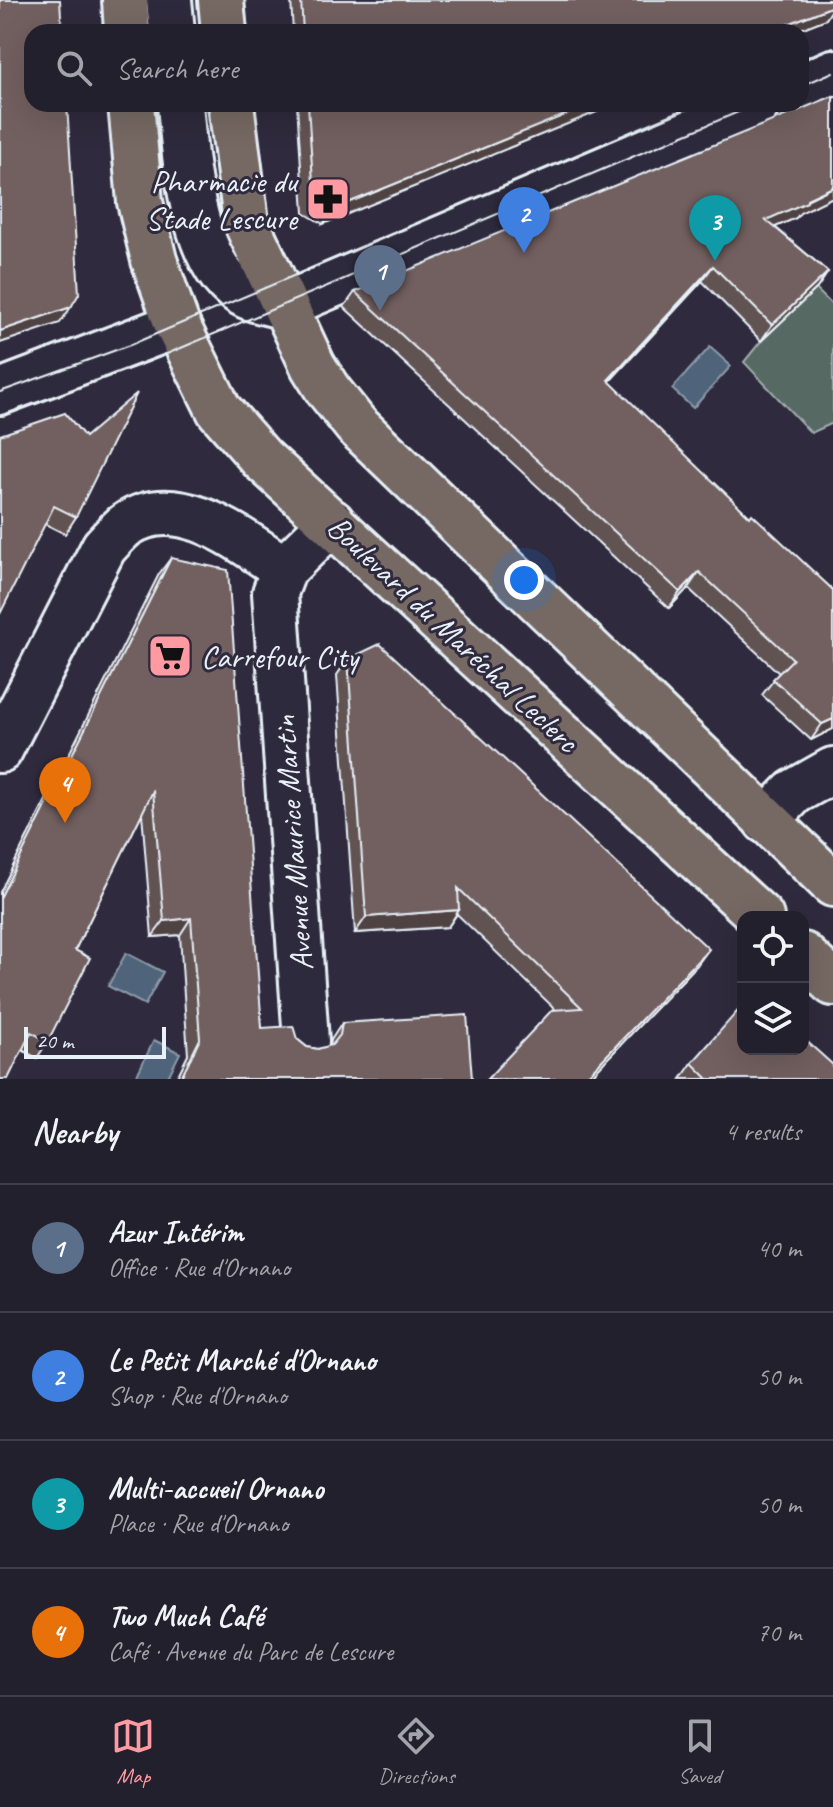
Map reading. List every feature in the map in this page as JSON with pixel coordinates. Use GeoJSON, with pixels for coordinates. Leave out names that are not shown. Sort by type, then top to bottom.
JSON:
{"type":"FeatureCollection","features":[{"type":"Feature","properties":{"kind":"main road"},"geometry":{"type":"LineString","coordinates":[[125,0],[126,24]]}},
{"type":"Feature","properties":{"kind":"main road"},"geometry":{"type":"LineString","coordinates":[[221,0],[223,24]]}},
{"type":"Feature","properties":{"kind":"main road","name":"Boulevard du Maréchal Leclerc"},"geometry":{"type":"LineString","coordinates":[[132,112],[140,202],[154,260],[177,325],[219,410],[262,459],[754,911]]}},
{"type":"Feature","properties":{"kind":"main road"},"geometry":{"type":"LineString","coordinates":[[232,112],[246,222],[313,366],[356,425],[833,884]]}},
{"type":"Feature","properties":{"kind":"main road"},"geometry":{"type":"LineString","coordinates":[[809,961],[833,983]]}},
{"type":"Feature","properties":{"kind":"street"},"geometry":{"type":"LineString","coordinates":[[169,0],[171,24]]}},
{"type":"Feature","properties":{"kind":"street"},"geometry":{"type":"LineString","coordinates":[[809,82],[833,72]]}},
{"type":"Feature","properties":{"kind":"street"},"geometry":{"type":"LineString","coordinates":[[181,112],[195,216],[213,261],[234,288],[248,296],[283,306],[738,112]]}},
{"type":"Feature","properties":{"kind":"street"},"geometry":{"type":"LineString","coordinates":[[0,392],[177,325]]}},
{"type":"Feature","properties":{"kind":"street"},"geometry":{"type":"LineString","coordinates":[[0,750],[104,547],[127,525],[157,514],[196,517],[228,531],[284,569],[332,522]]}},
{"type":"Feature","properties":{"kind":"street","name":"Avenue Maurice Martin"},"geometry":{"type":"LineString","coordinates":[[284,569],[275,593],[306,1041]]}},
{"type":"Feature","properties":{"kind":"street"},"geometry":{"type":"LineString","coordinates":[[766,821],[794,792],[833,770]]}},
{"type":"Feature","properties":{"kind":"green space"},"geometry":{"type":"Polygon","coordinates":[[[816,289],[833,306],[833,423],[811,433],[744,362],[761,341],[816,289]]]}},
{"type":"Feature","properties":{"kind":"water"},"geometry":{"type":"Polygon","coordinates":[[[710,347],[731,366],[693,408],[672,389],[710,347]]]}},
{"type":"Feature","properties":{"kind":"water"},"geometry":{"type":"Polygon","coordinates":[[[126,953],[163,972],[145,1005],[108,986],[126,953]]]}},
{"type":"Feature","properties":{"kind":"water"},"geometry":{"type":"Polygon","coordinates":[[[154,1040],[180,1053],[167,1079],[135,1079],[154,1040]]]}},
{"type":"Feature","properties":{"kind":"building"},"geometry":{"type":"Polygon","coordinates":[[[0,0],[60,0],[62,24],[24,24],[24,112],[68,112],[79,294],[71,307],[0,331],[0,0]]]}},
{"type":"Feature","properties":{"kind":"building"},"geometry":{"type":"Polygon","coordinates":[[[301,0],[833,0],[833,6],[788,24],[302,24],[301,0]]]}},
{"type":"Feature","properties":{"kind":"building"},"geometry":{"type":"Polygon","coordinates":[[[833,96],[833,187],[766,220],[828,272],[772,325],[713,266],[608,380],[750,517],[752,514],[833,590],[833,719],[822,724],[773,679],[793,659],[699,572],[680,592],[355,292],[794,112],[809,112],[809,106],[833,96]]]}},
{"type":"Feature","properties":{"kind":"building"},"geometry":{"type":"Polygon","coordinates":[[[309,112],[572,112],[333,209],[314,198],[309,112]]]}},
{"type":"Feature","properties":{"kind":"building"},"geometry":{"type":"Polygon","coordinates":[[[137,393],[76,517],[54,506],[0,614],[0,435],[65,413],[85,437],[137,393]]]}},
{"type":"Feature","properties":{"kind":"building"},"geometry":{"type":"Polygon","coordinates":[[[171,558],[228,570],[262,1028],[293,1026],[297,1039],[307,1047],[318,1049],[332,1045],[340,1035],[342,1023],[467,1015],[472,1079],[180,1079],[200,1039],[191,918],[164,921],[153,791],[75,950],[90,958],[48,1041],[31,1032],[8,1079],[0,1079],[0,898],[171,558]]]}},
{"type":"Feature","properties":{"kind":"building"},"geometry":{"type":"Polygon","coordinates":[[[380,644],[709,949],[584,1079],[487,1079],[552,1010],[582,1008],[458,888],[459,910],[366,917],[348,659],[380,644]]]}},
{"type":"Feature","properties":{"kind":"building"},"geometry":{"type":"Polygon","coordinates":[[[737,1012],[737,1055],[809,1055],[809,1043],[833,1065],[833,1079],[708,1079],[692,1063],[737,1012]]]}},
{"type":"Feature","properties":{"kind":"tram line"},"geometry":{"type":"LineString","coordinates":[[809,58],[833,47]]}},
{"type":"Feature","properties":{"kind":"tram line"},"geometry":{"type":"LineString","coordinates":[[809,82],[833,72]]}},
{"type":"Feature","properties":{"kind":"tram line"},"geometry":{"type":"LineString","coordinates":[[0,392],[130,345],[680,112]]}},
{"type":"Feature","properties":{"kind":"tram line"},"geometry":{"type":"LineString","coordinates":[[0,416],[148,362],[738,112]]}},
{"type":"Feature","properties":{"kind":"place","name":"Pharmacie du Stade Lescure"},"geometry":{"type":"Point","coordinates":[328,199]}},
{"type":"Feature","properties":{"kind":"place","name":"Le Petit Marché d'Ornano"},"geometry":{"type":"Point","coordinates":[524,253]}},
{"type":"Feature","properties":{"kind":"place","name":"Multi-accueil Ornano"},"geometry":{"type":"Point","coordinates":[715,261]}},
{"type":"Feature","properties":{"kind":"place","name":"Azur Intérim"},"geometry":{"type":"Point","coordinates":[380,311]}},
{"type":"Feature","properties":{"kind":"place","name":"Carrefour City"},"geometry":{"type":"Point","coordinates":[170,656]}},
{"type":"Feature","properties":{"kind":"place","name":"Two Much Café"},"geometry":{"type":"Point","coordinates":[65,823]}}]}
